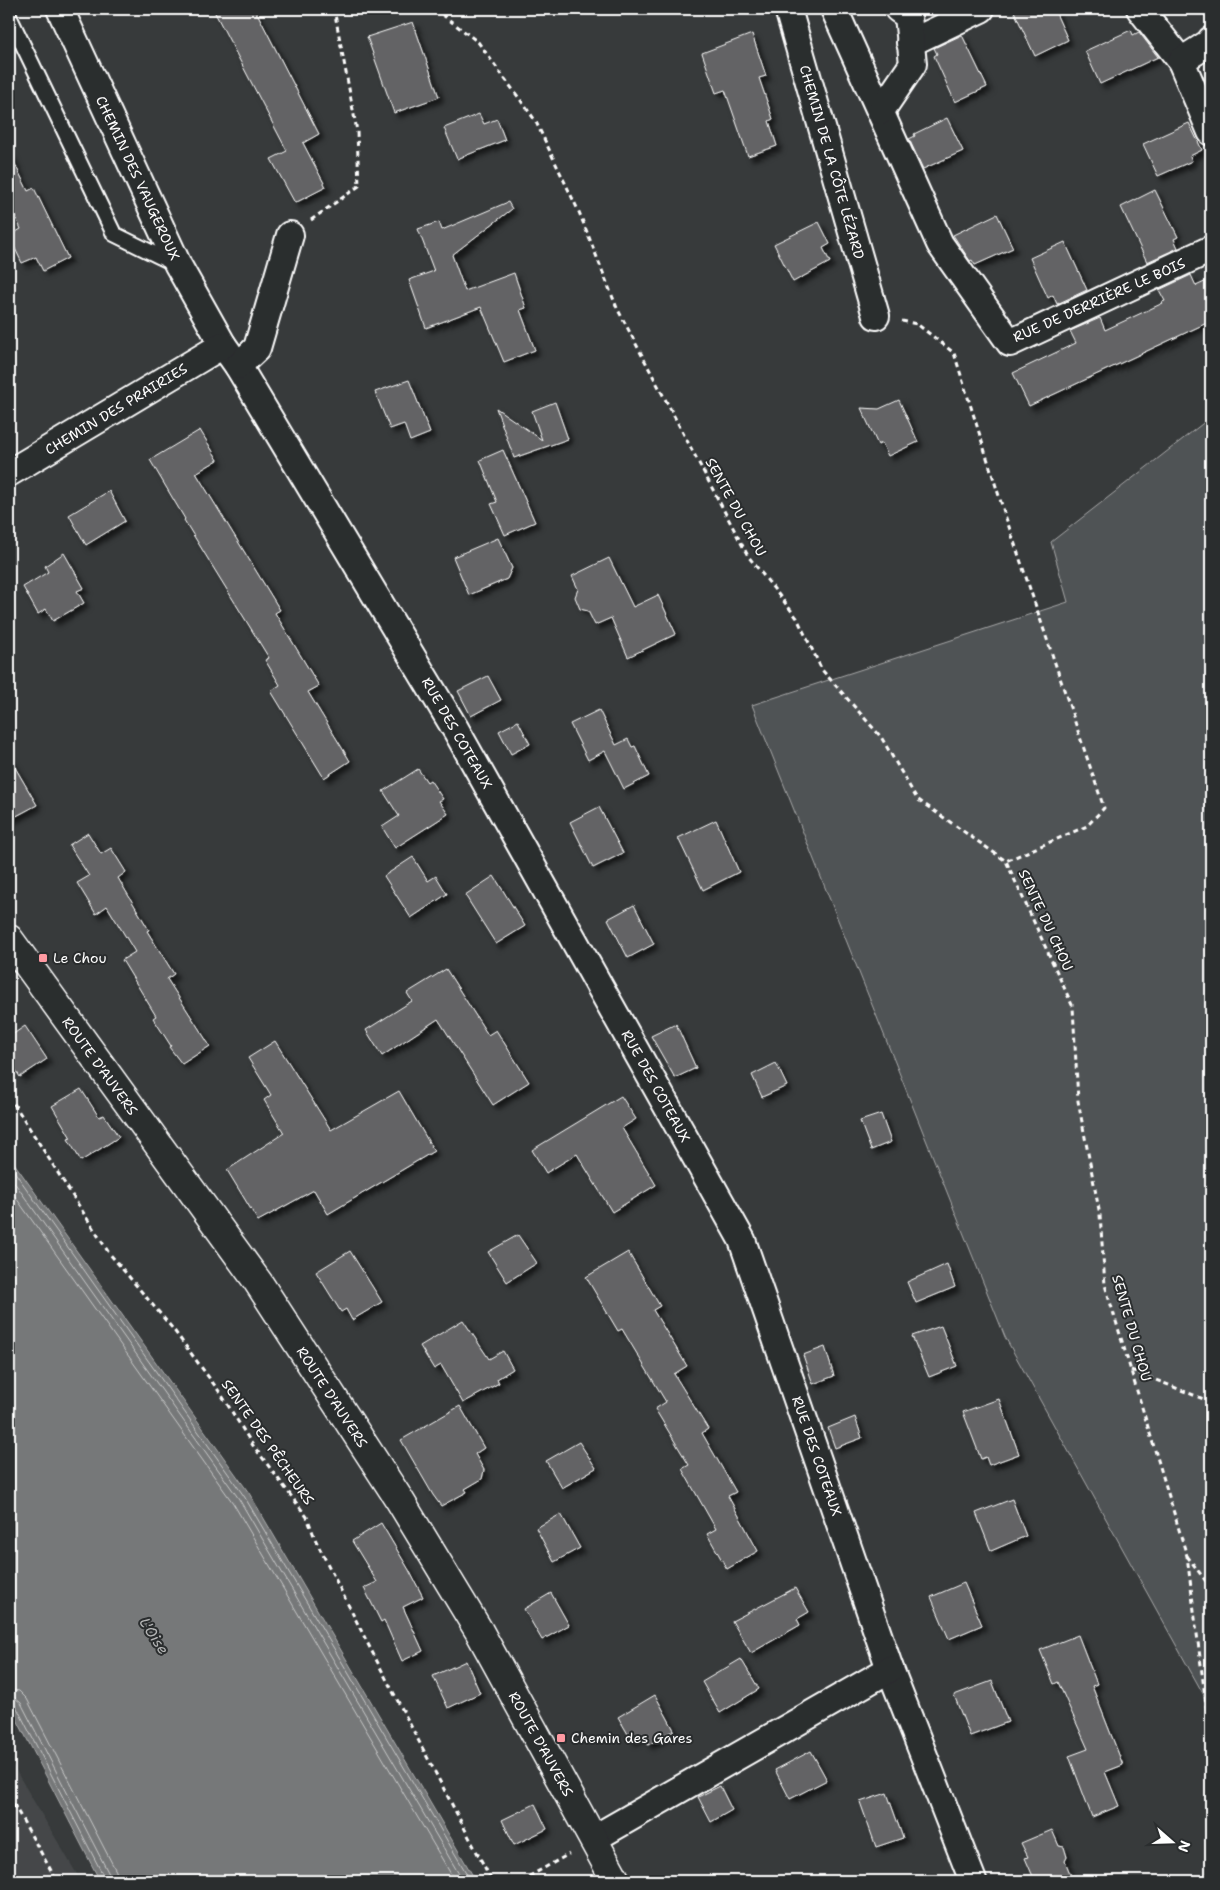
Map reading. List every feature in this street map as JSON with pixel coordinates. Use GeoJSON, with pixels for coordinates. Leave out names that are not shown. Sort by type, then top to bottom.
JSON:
{"type":"FeatureCollection","features":[{"type":"Feature","properties":{"kind":"main road","name":"ROUTE D'AUVERS"},"geometry":{"type":"LineString","coordinates":[[9,939],[36,979],[258,1282],[399,1499],[479,1631],[616,1881]]}},
{"type":"Feature","properties":{"kind":"street","name":"CHEMIN DES VAUGEROUX"},"geometry":{"type":"LineString","coordinates":[[60,9],[178,265],[230,355]]}},
{"type":"Feature","properties":{"kind":"street","name":"CHEMIN DE LA CÔTE LÉZARD"},"geometry":{"type":"LineString","coordinates":[[788,9],[876,316]]}},
{"type":"Feature","properties":{"kind":"street","name":"RUE DE DERRIÈRE LE BOIS"},"geometry":{"type":"LineString","coordinates":[[834,9],[940,244],[1010,343],[1211,249]]}},
{"type":"Feature","properties":{"kind":"street"},"geometry":{"type":"LineString","coordinates":[[910,43],[981,9]]}},
{"type":"Feature","properties":{"kind":"street"},"geometry":{"type":"LineString","coordinates":[[1140,9],[1181,61],[1211,132]]}},
{"type":"Feature","properties":{"kind":"street"},"geometry":{"type":"LineString","coordinates":[[881,111],[913,64],[909,11]]}},
{"type":"Feature","properties":{"kind":"street"},"geometry":{"type":"LineString","coordinates":[[1181,61],[1208,44],[1211,40]]}},
{"type":"Feature","properties":{"kind":"street","name":"CHEMIN DES PRAIRIES"},"geometry":{"type":"LineString","coordinates":[[9,473],[230,355],[257,348],[290,235]]}},
{"type":"Feature","properties":{"kind":"street","name":"RUE DES COTEAUX"},"geometry":{"type":"LineString","coordinates":[[230,355],[456,730],[742,1240],[890,1669],[973,1881]]}},
{"type":"Feature","properties":{"kind":"street"},"geometry":{"type":"LineString","coordinates":[[593,1839],[890,1669]]}},
{"type":"Feature","properties":{"kind":"lane"},"geometry":{"type":"LineString","coordinates":[[9,16],[114,234],[178,265]]}},
{"type":"Feature","properties":{"kind":"path"},"geometry":{"type":"LineString","coordinates":[[290,235],[359,186],[357,131],[334,9]]}},
{"type":"Feature","properties":{"kind":"path","name":"SENTE DU CHOU"},"geometry":{"type":"LineString","coordinates":[[435,9],[478,42],[535,120],[579,212],[617,308],[748,556],[797,618],[822,670],[881,737],[917,799],[1006,860],[1074,1007],[1078,1101],[1100,1215],[1105,1285],[1187,1556],[1211,1743]]}},
{"type":"Feature","properties":{"kind":"path"},"geometry":{"type":"LineString","coordinates":[[876,316],[917,324],[954,353],[1008,525],[1104,808],[1087,826],[1006,860]]}},
{"type":"Feature","properties":{"kind":"path","name":"SENTE DES PÊCHEURS"},"geometry":{"type":"LineString","coordinates":[[9,1096],[109,1253],[173,1329],[220,1394],[252,1444],[308,1517],[316,1541],[368,1644],[492,1881]]}},
{"type":"Feature","properties":{"kind":"path"},"geometry":{"type":"LineString","coordinates":[[1131,1370],[1211,1402]]}},
{"type":"Feature","properties":{"kind":"path"},"geometry":{"type":"LineString","coordinates":[[1187,1556],[1211,1588]]}},
{"type":"Feature","properties":{"kind":"path"},"geometry":{"type":"LineString","coordinates":[[9,1796],[57,1881]]}},
{"type":"Feature","properties":{"kind":"path"},"geometry":{"type":"LineString","coordinates":[[521,1881],[593,1839]]}},
{"type":"Feature","properties":{"kind":"shaded area"},"geometry":{"type":"Polygon","coordinates":[[[1211,417],[1211,1708],[1005,1337],[752,705],[1068,602],[1051,542],[1211,417]]]}},
{"type":"Feature","properties":{"kind":"shaded area"},"geometry":{"type":"Polygon","coordinates":[[[9,1759],[81,1881],[9,1881],[9,1759]]]}},
{"type":"Feature","properties":{"kind":"water","name":"L'Oise"},"geometry":{"type":"Polygon","coordinates":[[[9,1156],[249,1493],[476,1881],[100,1881],[9,1704],[9,1156]]]}},
{"type":"Feature","properties":{"kind":"building"},"geometry":{"type":"Polygon","coordinates":[[[213,9],[255,9],[319,134],[303,143],[326,187],[295,203],[271,159],[287,151],[213,9]]]}},
{"type":"Feature","properties":{"kind":"building"},"geometry":{"type":"Polygon","coordinates":[[[1013,9],[1054,9],[1068,40],[1035,56],[1013,9]]]}},
{"type":"Feature","properties":{"kind":"building"},"geometry":{"type":"Polygon","coordinates":[[[413,22],[439,97],[394,113],[367,37],[413,22]]]}},
{"type":"Feature","properties":{"kind":"building"},"geometry":{"type":"Polygon","coordinates":[[[1131,30],[1133,35],[1139,32],[1158,57],[1100,84],[1085,51],[1131,30]]]}},
{"type":"Feature","properties":{"kind":"building"},"geometry":{"type":"Polygon","coordinates":[[[752,34],[766,76],[759,78],[773,119],[769,121],[777,146],[748,156],[725,90],[716,93],[702,53],[752,34]]]}},
{"type":"Feature","properties":{"kind":"building"},"geometry":{"type":"Polygon","coordinates":[[[962,35],[987,87],[955,102],[934,56],[937,54],[934,48],[962,35]]]}},
{"type":"Feature","properties":{"kind":"building"},"geometry":{"type":"Polygon","coordinates":[[[479,114],[484,124],[497,119],[505,140],[457,159],[444,128],[479,114]]]}},
{"type":"Feature","properties":{"kind":"building"},"geometry":{"type":"Polygon","coordinates":[[[947,118],[963,151],[923,169],[909,139],[915,136],[914,134],[947,118]]]}},
{"type":"Feature","properties":{"kind":"building"},"geometry":{"type":"Polygon","coordinates":[[[1189,123],[1202,150],[1190,156],[1192,161],[1158,176],[1143,144],[1189,123]]]}},
{"type":"Feature","properties":{"kind":"building"},"geometry":{"type":"Polygon","coordinates":[[[9,152],[28,191],[34,188],[68,258],[43,271],[36,257],[22,263],[9,236],[21,229],[9,203],[9,152]]]}},
{"type":"Feature","properties":{"kind":"building"},"geometry":{"type":"Polygon","coordinates":[[[1155,190],[1178,237],[1174,239],[1178,248],[1147,262],[1121,207],[1155,190]]]}},
{"type":"Feature","properties":{"kind":"building"},"geometry":{"type":"Polygon","coordinates":[[[508,202],[512,209],[452,255],[465,291],[514,273],[526,308],[520,310],[535,350],[504,362],[481,307],[426,328],[409,280],[434,271],[418,229],[439,222],[442,230],[508,202]]]}},
{"type":"Feature","properties":{"kind":"building"},"geometry":{"type":"Polygon","coordinates":[[[997,214],[1013,248],[975,265],[972,260],[970,261],[953,235],[997,214]]]}},
{"type":"Feature","properties":{"kind":"building"},"geometry":{"type":"Polygon","coordinates":[[[819,222],[830,244],[823,248],[830,262],[793,282],[774,244],[819,222]]]}},
{"type":"Feature","properties":{"kind":"building"},"geometry":{"type":"Polygon","coordinates":[[[1065,242],[1087,290],[1057,304],[1053,295],[1048,298],[1030,258],[1065,242]]]}},
{"type":"Feature","properties":{"kind":"building"},"geometry":{"type":"Polygon","coordinates":[[[1191,275],[1196,286],[1211,279],[1211,321],[1029,406],[1013,373],[1076,343],[1070,331],[1100,318],[1105,330],[1163,303],[1165,301],[1159,290],[1191,275]]]}},
{"type":"Feature","properties":{"kind":"building"},"geometry":{"type":"Polygon","coordinates":[[[409,380],[430,433],[410,441],[404,424],[390,429],[375,392],[409,380]]]}},
{"type":"Feature","properties":{"kind":"building"},"geometry":{"type":"Polygon","coordinates":[[[899,400],[918,442],[888,456],[882,443],[878,445],[861,408],[879,409],[899,400]]]}},
{"type":"Feature","properties":{"kind":"building"},"geometry":{"type":"Polygon","coordinates":[[[555,402],[568,439],[514,458],[496,408],[542,440],[532,411],[555,402]]]}},
{"type":"Feature","properties":{"kind":"building"},"geometry":{"type":"Polygon","coordinates":[[[200,430],[218,460],[196,473],[280,610],[275,613],[319,686],[308,692],[350,761],[324,778],[271,691],[280,685],[265,660],[269,658],[184,520],[150,460],[200,430]]]}},
{"type":"Feature","properties":{"kind":"building"},"geometry":{"type":"Polygon","coordinates":[[[503,450],[535,522],[505,535],[491,504],[497,502],[480,460],[503,450]]]}},
{"type":"Feature","properties":{"kind":"building"},"geometry":{"type":"Polygon","coordinates":[[[109,491],[125,521],[86,545],[69,515],[109,491]]]}},
{"type":"Feature","properties":{"kind":"building"},"geometry":{"type":"Polygon","coordinates":[[[498,538],[512,568],[507,579],[469,595],[453,557],[498,538]]]}},
{"type":"Feature","properties":{"kind":"building"},"geometry":{"type":"Polygon","coordinates":[[[64,553],[84,588],[77,591],[84,603],[53,621],[46,609],[38,614],[23,587],[48,572],[45,566],[64,553]]]}},
{"type":"Feature","properties":{"kind":"building"},"geometry":{"type":"Polygon","coordinates":[[[609,558],[633,607],[658,595],[676,634],[628,657],[611,618],[595,625],[588,611],[580,609],[575,597],[578,589],[572,576],[609,558]]]}},
{"type":"Feature","properties":{"kind":"building"},"geometry":{"type":"Polygon","coordinates":[[[488,676],[501,700],[471,716],[458,691],[488,676]]]}},
{"type":"Feature","properties":{"kind":"building"},"geometry":{"type":"Polygon","coordinates":[[[599,710],[616,745],[628,739],[632,747],[635,746],[649,776],[624,789],[605,751],[588,760],[570,724],[599,710]]]}},
{"type":"Feature","properties":{"kind":"building"},"geometry":{"type":"Polygon","coordinates":[[[518,721],[530,744],[511,754],[499,731],[518,721]]]}},
{"type":"Feature","properties":{"kind":"building"},"geometry":{"type":"Polygon","coordinates":[[[9,757],[37,805],[9,820],[9,757]]]}},
{"type":"Feature","properties":{"kind":"building"},"geometry":{"type":"Polygon","coordinates":[[[418,769],[427,782],[430,780],[443,799],[439,801],[448,814],[395,848],[382,827],[399,816],[383,791],[418,769]]]}},
{"type":"Feature","properties":{"kind":"building"},"geometry":{"type":"Polygon","coordinates":[[[599,807],[623,853],[593,868],[570,822],[599,807]]]}},
{"type":"Feature","properties":{"kind":"building"},"geometry":{"type":"Polygon","coordinates":[[[716,820],[739,872],[703,890],[678,838],[716,820]]]}},
{"type":"Feature","properties":{"kind":"building"},"geometry":{"type":"Polygon","coordinates":[[[88,833],[101,854],[111,848],[126,872],[118,878],[149,930],[147,931],[174,974],[167,979],[210,1046],[182,1064],[169,1047],[171,1046],[153,1018],[156,1016],[122,960],[135,952],[107,906],[96,914],[77,883],[89,876],[69,845],[88,833]]]}},
{"type":"Feature","properties":{"kind":"building"},"geometry":{"type":"Polygon","coordinates":[[[413,857],[428,881],[436,876],[447,894],[411,918],[384,876],[413,857]]]}},
{"type":"Feature","properties":{"kind":"building"},"geometry":{"type":"Polygon","coordinates":[[[494,876],[525,926],[496,944],[465,895],[494,876]]]}},
{"type":"Feature","properties":{"kind":"building"},"geometry":{"type":"Polygon","coordinates":[[[634,905],[654,944],[628,958],[608,919],[634,905]]]}},
{"type":"Feature","properties":{"kind":"building"},"geometry":{"type":"Polygon","coordinates":[[[446,969],[488,1035],[496,1030],[529,1082],[493,1105],[438,1019],[382,1056],[366,1030],[412,1001],[407,993],[446,969]]]}},
{"type":"Feature","properties":{"kind":"building"},"geometry":{"type":"Polygon","coordinates":[[[676,1024],[696,1068],[675,1078],[651,1036],[676,1024]]]}},
{"type":"Feature","properties":{"kind":"building"},"geometry":{"type":"Polygon","coordinates":[[[25,1026],[47,1059],[20,1077],[9,1060],[9,1037],[25,1026]]]}},
{"type":"Feature","properties":{"kind":"building"},"geometry":{"type":"Polygon","coordinates":[[[275,1041],[331,1130],[399,1091],[434,1151],[328,1214],[314,1190],[258,1221],[227,1170],[284,1133],[264,1100],[271,1095],[248,1058],[275,1041]]]}},
{"type":"Feature","properties":{"kind":"building"},"geometry":{"type":"Polygon","coordinates":[[[776,1063],[787,1086],[762,1097],[752,1075],[776,1063]]]}},
{"type":"Feature","properties":{"kind":"building"},"geometry":{"type":"Polygon","coordinates":[[[81,1089],[99,1117],[104,1115],[119,1137],[81,1161],[68,1139],[71,1138],[52,1106],[81,1089]]]}},
{"type":"Feature","properties":{"kind":"building"},"geometry":{"type":"Polygon","coordinates":[[[621,1096],[636,1119],[622,1128],[656,1185],[612,1212],[577,1154],[546,1173],[532,1150],[621,1096]]]}},
{"type":"Feature","properties":{"kind":"building"},"geometry":{"type":"Polygon","coordinates":[[[881,1114],[891,1142],[871,1150],[860,1121],[881,1114]]]}},
{"type":"Feature","properties":{"kind":"building"},"geometry":{"type":"Polygon","coordinates":[[[518,1235],[537,1263],[507,1282],[488,1252],[518,1235]]]}},
{"type":"Feature","properties":{"kind":"building"},"geometry":{"type":"Polygon","coordinates":[[[350,1251],[382,1302],[352,1320],[346,1309],[341,1312],[316,1272],[350,1251]]]}},
{"type":"Feature","properties":{"kind":"building"},"geometry":{"type":"Polygon","coordinates":[[[628,1252],[660,1306],[653,1310],[687,1366],[674,1374],[708,1429],[702,1433],[736,1492],[728,1496],[758,1551],[727,1569],[707,1534],[716,1529],[682,1469],[689,1465],[655,1409],[666,1402],[622,1329],[618,1331],[586,1277],[628,1252]]]}},
{"type":"Feature","properties":{"kind":"building"},"geometry":{"type":"Polygon","coordinates":[[[947,1264],[955,1287],[916,1303],[907,1282],[947,1264]]]}},
{"type":"Feature","properties":{"kind":"building"},"geometry":{"type":"Polygon","coordinates":[[[463,1320],[489,1359],[503,1351],[513,1369],[497,1379],[499,1383],[463,1403],[441,1365],[434,1369],[420,1346],[463,1320]]]}},
{"type":"Feature","properties":{"kind":"building"},"geometry":{"type":"Polygon","coordinates":[[[941,1326],[957,1366],[929,1377],[912,1336],[941,1326]]]}},
{"type":"Feature","properties":{"kind":"building"},"geometry":{"type":"Polygon","coordinates":[[[825,1347],[834,1376],[813,1384],[803,1355],[825,1347]]]}},
{"type":"Feature","properties":{"kind":"building"},"geometry":{"type":"Polygon","coordinates":[[[999,1399],[1019,1454],[989,1465],[986,1457],[981,1459],[963,1412],[999,1399]]]}},
{"type":"Feature","properties":{"kind":"building"},"geometry":{"type":"Polygon","coordinates":[[[460,1406],[484,1448],[475,1454],[484,1470],[482,1479],[465,1489],[467,1492],[441,1506],[401,1440],[460,1406]]]}},
{"type":"Feature","properties":{"kind":"building"},"geometry":{"type":"Polygon","coordinates":[[[855,1417],[862,1438],[835,1448],[828,1428],[855,1417]]]}},
{"type":"Feature","properties":{"kind":"building"},"geometry":{"type":"Polygon","coordinates":[[[579,1442],[596,1468],[562,1488],[546,1461],[579,1442]]]}},
{"type":"Feature","properties":{"kind":"building"},"geometry":{"type":"Polygon","coordinates":[[[1012,1499],[1026,1536],[991,1551],[976,1513],[1012,1499]]]}},
{"type":"Feature","properties":{"kind":"building"},"geometry":{"type":"Polygon","coordinates":[[[561,1514],[580,1548],[554,1562],[536,1528],[561,1514]]]}},
{"type":"Feature","properties":{"kind":"building"},"geometry":{"type":"Polygon","coordinates":[[[381,1523],[423,1597],[403,1607],[423,1651],[402,1661],[384,1620],[381,1622],[364,1588],[377,1582],[352,1541],[381,1523]]]}},
{"type":"Feature","properties":{"kind":"building"},"geometry":{"type":"Polygon","coordinates":[[[964,1583],[982,1625],[949,1639],[931,1597],[964,1583]]]}},
{"type":"Feature","properties":{"kind":"building"},"geometry":{"type":"Polygon","coordinates":[[[795,1588],[809,1612],[797,1619],[800,1625],[751,1653],[732,1621],[795,1588]]]}},
{"type":"Feature","properties":{"kind":"building"},"geometry":{"type":"Polygon","coordinates":[[[551,1593],[569,1625],[542,1640],[524,1609],[551,1593]]]}},
{"type":"Feature","properties":{"kind":"building"},"geometry":{"type":"Polygon","coordinates":[[[1078,1635],[1097,1684],[1092,1686],[1123,1765],[1105,1772],[1119,1806],[1092,1817],[1069,1756],[1088,1749],[1058,1682],[1054,1684],[1040,1650],[1078,1635]]]}},
{"type":"Feature","properties":{"kind":"building"},"geometry":{"type":"Polygon","coordinates":[[[741,1659],[759,1689],[720,1713],[702,1682],[741,1659]]]}},
{"type":"Feature","properties":{"kind":"building"},"geometry":{"type":"Polygon","coordinates":[[[466,1661],[480,1693],[448,1708],[433,1676],[466,1661]]]}},
{"type":"Feature","properties":{"kind":"building"},"geometry":{"type":"Polygon","coordinates":[[[992,1681],[1008,1722],[970,1736],[954,1695],[992,1681]]]}},
{"type":"Feature","properties":{"kind":"building"},"geometry":{"type":"Polygon","coordinates":[[[655,1695],[674,1730],[648,1745],[642,1735],[632,1741],[618,1717],[655,1695]]]}},
{"type":"Feature","properties":{"kind":"building"},"geometry":{"type":"Polygon","coordinates":[[[811,1751],[827,1780],[790,1799],[775,1770],[811,1751]]]}},
{"type":"Feature","properties":{"kind":"building"},"geometry":{"type":"Polygon","coordinates":[[[720,1786],[732,1810],[711,1822],[698,1797],[720,1786]]]}},
{"type":"Feature","properties":{"kind":"building"},"geometry":{"type":"Polygon","coordinates":[[[887,1793],[903,1838],[876,1847],[860,1802],[887,1793]]]}},
{"type":"Feature","properties":{"kind":"building"},"geometry":{"type":"Polygon","coordinates":[[[535,1804],[547,1829],[514,1845],[502,1820],[535,1804]]]}},
{"type":"Feature","properties":{"kind":"building"},"geometry":{"type":"Polygon","coordinates":[[[1052,1830],[1059,1846],[1064,1847],[1067,1857],[1065,1861],[1073,1881],[1035,1881],[1025,1858],[1028,1857],[1021,1843],[1052,1830]]]}},
{"type":"Feature","properties":{"kind":"place","name":"Le Chou"},"geometry":{"type":"Point","coordinates":[43,958]}},
{"type":"Feature","properties":{"kind":"place","name":"Chemin des Gares"},"geometry":{"type":"Point","coordinates":[561,1738]}}]}
